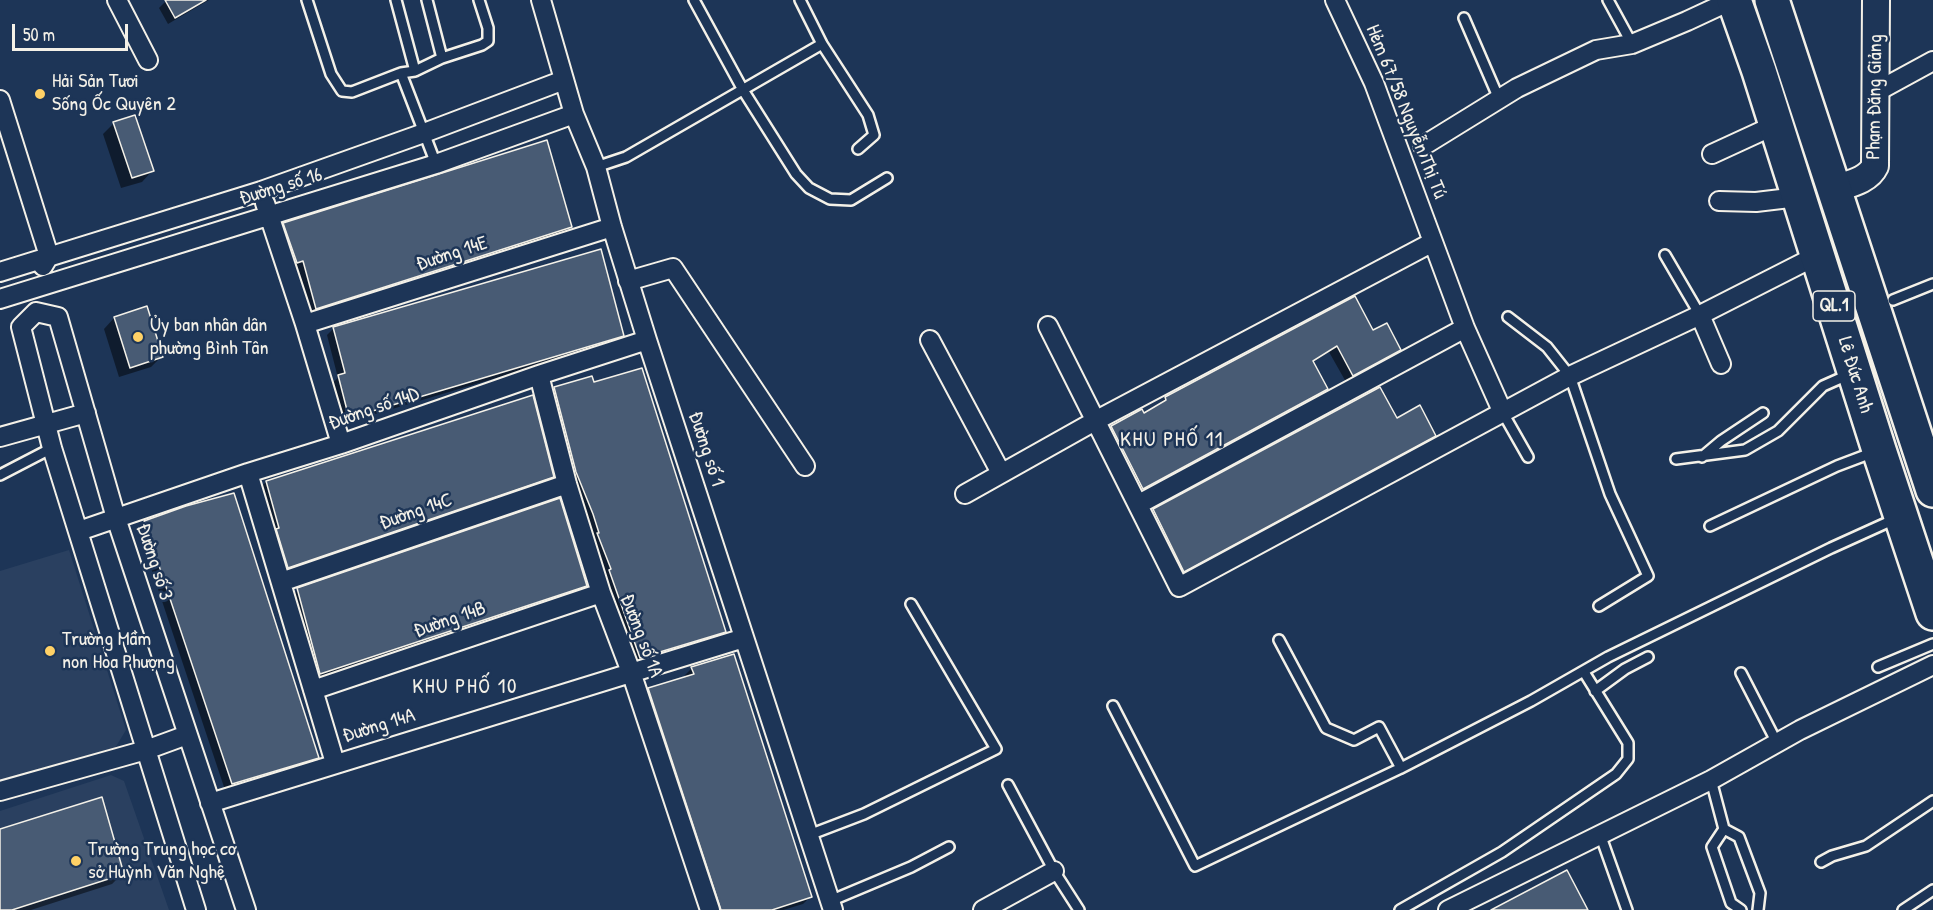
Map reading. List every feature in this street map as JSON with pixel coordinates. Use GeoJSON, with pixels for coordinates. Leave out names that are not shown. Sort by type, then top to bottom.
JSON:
{"type":"FeatureCollection","features":[{"type":"Feature","properties":{"kind":"highway","name":"Lê Đức Anh"},"geometry":{"type":"LineString","coordinates":[[1733,0],[1798,197],[1825,252],[1933,559]]}},
{"type":"Feature","properties":{"kind":"highway","name":"Lê Đức Anh"},"geometry":{"type":"LineString","coordinates":[[1753,0],[1825,252],[1854,372],[1933,613]]}},
{"type":"Feature","properties":{"kind":"highway","name":"Lê Đức Anh"},"geometry":{"type":"LineString","coordinates":[[1773,0],[1844,185],[1893,300],[1933,429]]}},
{"type":"Feature","properties":{"kind":"highway","name":"Lê Đức Anh"},"geometry":{"type":"LineString","coordinates":[[1795,0],[1844,185],[1933,490]]}},
{"type":"Feature","properties":{"kind":"street"},"geometry":{"type":"LineString","coordinates":[[117,0],[148,60]]}},
{"type":"Feature","properties":{"kind":"street","name":"Đường số 1"},"geometry":{"type":"LineString","coordinates":[[541,0],[574,114],[596,167],[628,281],[832,906]]}},
{"type":"Feature","properties":{"kind":"street","name":"Hẻm 67/58 Nguyễn Thị Tú"},"geometry":{"type":"LineString","coordinates":[[1335,0],[1374,83],[1465,328],[1503,413]]}},
{"type":"Feature","properties":{"kind":"street"},"geometry":{"type":"LineString","coordinates":[[1422,146],[1498,99],[1596,50],[1632,44],[1733,0]]}},
{"type":"Feature","properties":{"kind":"street","name":"Phạm Đăng Giảng"},"geometry":{"type":"LineString","coordinates":[[1844,185],[1870,174],[1875,166],[1876,0]]}},
{"type":"Feature","properties":{"kind":"street"},"geometry":{"type":"LineString","coordinates":[[1876,92],[1933,61]]}},
{"type":"Feature","properties":{"kind":"street","name":"Đường số 16"},"geometry":{"type":"LineString","coordinates":[[0,272],[261,191],[564,80]]}},
{"type":"Feature","properties":{"kind":"street"},"geometry":{"type":"LineString","coordinates":[[0,100],[49,256],[28,290],[36,312],[21,327],[52,448],[196,910]]}},
{"type":"Feature","properties":{"kind":"street","name":"Đường số 16"},"geometry":{"type":"LineString","coordinates":[[0,299],[436,164],[574,114]]}},
{"type":"Feature","properties":{"kind":"street"},"geometry":{"type":"LineString","coordinates":[[1712,154],[1775,125]]}},
{"type":"Feature","properties":{"kind":"street"},"geometry":{"type":"LineString","coordinates":[[261,191],[305,324],[341,444]]}},
{"type":"Feature","properties":{"kind":"street"},"geometry":{"type":"LineString","coordinates":[[1719,201],[1756,202],[1798,197]]}},
{"type":"Feature","properties":{"kind":"street","name":"Đường 14E"},"geometry":{"type":"LineString","coordinates":[[305,324],[612,228]]}},
{"type":"Feature","properties":{"kind":"street"},"geometry":{"type":"LineString","coordinates":[[138,229],[146,253]]}},
{"type":"Feature","properties":{"kind":"street"},"geometry":{"type":"LineString","coordinates":[[965,494],[1095,421],[1433,242]]}},
{"type":"Feature","properties":{"kind":"street"},"geometry":{"type":"LineString","coordinates":[[1048,326],[1179,587],[1570,376],[1700,315],[1825,252]]}},
{"type":"Feature","properties":{"kind":"street"},"geometry":{"type":"LineString","coordinates":[[628,281],[673,268],[805,466]]}},
{"type":"Feature","properties":{"kind":"street","name":"Đường số 3"},"geometry":{"type":"LineString","coordinates":[[36,312],[58,317],[116,518],[246,910]]}},
{"type":"Feature","properties":{"kind":"street"},"geometry":{"type":"LineString","coordinates":[[1700,315],[1721,364]]}},
{"type":"Feature","properties":{"kind":"street"},"geometry":{"type":"LineString","coordinates":[[1139,504],[1465,328]]}},
{"type":"Feature","properties":{"kind":"street","name":"Đường số 14D"},"geometry":{"type":"LineString","coordinates":[[79,531],[647,340]]}},
{"type":"Feature","properties":{"kind":"street"},"geometry":{"type":"LineString","coordinates":[[930,340],[1001,472]]}},
{"type":"Feature","properties":{"kind":"street","name":"Đường số 1A"},"geometry":{"type":"LineString","coordinates":[[539,375],[567,484],[601,593],[631,672],[710,910]]}},
{"type":"Feature","properties":{"kind":"street"},"geometry":{"type":"LineString","coordinates":[[0,437],[86,413]]}},
{"type":"Feature","properties":{"kind":"street"},"geometry":{"type":"LineString","coordinates":[[248,473],[335,764]]}},
{"type":"Feature","properties":{"kind":"street","name":"Đường 14C"},"geometry":{"type":"LineString","coordinates":[[280,582],[567,484]]}},
{"type":"Feature","properties":{"kind":"street","name":"Đường 14B"},"geometry":{"type":"LineString","coordinates":[[313,690],[601,593]]}},
{"type":"Feature","properties":{"kind":"street","name":"Đường 14A"},"geometry":{"type":"LineString","coordinates":[[210,803],[744,638]]}},
{"type":"Feature","properties":{"kind":"street"},"geometry":{"type":"LineString","coordinates":[[1448,910],[1711,780],[1777,743],[1933,665]]}},
{"type":"Feature","properties":{"kind":"street"},"geometry":{"type":"LineString","coordinates":[[0,791],[147,750],[188,735]]}},
{"type":"Feature","properties":{"kind":"street"},"geometry":{"type":"LineString","coordinates":[[983,910],[1054,870]]}},
{"type":"Feature","properties":{"kind":"lane"},"geometry":{"type":"LineString","coordinates":[[306,0],[331,74],[342,91],[352,92],[488,41],[488,28],[479,0]]}},
{"type":"Feature","properties":{"kind":"lane"},"geometry":{"type":"LineString","coordinates":[[396,0],[415,70]]}},
{"type":"Feature","properties":{"kind":"lane"},"geometry":{"type":"LineString","coordinates":[[427,0],[442,58]]}},
{"type":"Feature","properties":{"kind":"lane"},"geometry":{"type":"LineString","coordinates":[[694,0],[743,90],[796,174],[809,188],[830,199],[851,200],[887,178]]}},
{"type":"Feature","properties":{"kind":"lane"},"geometry":{"type":"LineString","coordinates":[[800,0],[822,44],[868,115],[874,135],[858,149]]}},
{"type":"Feature","properties":{"kind":"lane"},"geometry":{"type":"LineString","coordinates":[[1608,0],[1632,44]]}},
{"type":"Feature","properties":{"kind":"lane"},"geometry":{"type":"LineString","coordinates":[[1464,18],[1498,99]]}},
{"type":"Feature","properties":{"kind":"lane"},"geometry":{"type":"LineString","coordinates":[[596,167],[626,157],[822,44]]}},
{"type":"Feature","properties":{"kind":"lane"},"geometry":{"type":"LineString","coordinates":[[401,73],[436,164]]}},
{"type":"Feature","properties":{"kind":"lane"},"geometry":{"type":"LineString","coordinates":[[1665,255],[1700,315]]}},
{"type":"Feature","properties":{"kind":"lane"},"geometry":{"type":"LineString","coordinates":[[1893,300],[1933,284]]}},
{"type":"Feature","properties":{"kind":"lane"},"geometry":{"type":"LineString","coordinates":[[1508,317],[1547,347],[1570,376],[1610,494],[1648,576],[1599,606]]}},
{"type":"Feature","properties":{"kind":"lane"},"geometry":{"type":"LineString","coordinates":[[1676,459],[1745,450],[1778,431],[1822,386],[1854,372]]}},
{"type":"Feature","properties":{"kind":"lane"},"geometry":{"type":"LineString","coordinates":[[1503,413],[1528,457]]}},
{"type":"Feature","properties":{"kind":"lane"},"geometry":{"type":"LineString","coordinates":[[1702,457],[1721,441],[1763,413]]}},
{"type":"Feature","properties":{"kind":"lane"},"geometry":{"type":"LineString","coordinates":[[0,475],[52,448]]}},
{"type":"Feature","properties":{"kind":"lane"},"geometry":{"type":"LineString","coordinates":[[1710,526],[1838,466],[1879,450]]}},
{"type":"Feature","properties":{"kind":"lane"},"geometry":{"type":"LineString","coordinates":[[1113,706],[1195,866],[1401,768],[1584,672],[1608,657],[1901,516]]}},
{"type":"Feature","properties":{"kind":"lane"},"geometry":{"type":"LineString","coordinates":[[809,835],[864,814],[996,749],[911,604]]}},
{"type":"Feature","properties":{"kind":"lane"},"geometry":{"type":"LineString","coordinates":[[1280,640],[1326,728],[1354,740],[1379,727],[1401,768]]}},
{"type":"Feature","properties":{"kind":"lane"},"geometry":{"type":"LineString","coordinates":[[1878,667],[1933,644]]}},
{"type":"Feature","properties":{"kind":"lane"},"geometry":{"type":"LineString","coordinates":[[1595,691],[1625,669],[1648,657]]}},
{"type":"Feature","properties":{"kind":"lane"},"geometry":{"type":"LineString","coordinates":[[1400,910],[1502,852],[1616,774],[1628,759],[1628,743],[1584,672]]}},
{"type":"Feature","properties":{"kind":"lane"},"geometry":{"type":"LineString","coordinates":[[1741,673],[1777,743]]}},
{"type":"Feature","properties":{"kind":"lane"},"geometry":{"type":"LineString","coordinates":[[1711,780],[1724,829],[1739,837],[1760,893],[1758,910]]}},
{"type":"Feature","properties":{"kind":"lane"},"geometry":{"type":"LineString","coordinates":[[1008,785],[1054,870],[1079,910]]}},
{"type":"Feature","properties":{"kind":"lane"},"geometry":{"type":"LineString","coordinates":[[1821,862],[1832,856],[1866,846],[1933,801]]}},
{"type":"Feature","properties":{"kind":"lane"},"geometry":{"type":"LineString","coordinates":[[1724,829],[1712,847],[1731,903],[1742,910]]}},
{"type":"Feature","properties":{"kind":"lane"},"geometry":{"type":"LineString","coordinates":[[1600,834],[1627,910]]}},
{"type":"Feature","properties":{"kind":"lane"},"geometry":{"type":"LineString","coordinates":[[832,906],[949,847]]}},
{"type":"Feature","properties":{"kind":"lane"},"geometry":{"type":"LineString","coordinates":[[1903,910],[1933,890]]}},
{"type":"Feature","properties":{"kind":"shaded area","name":"Trường Mầm non Hoa Phượng"},"geometry":{"type":"Polygon","coordinates":[[[69,550],[126,730],[115,748],[0,782],[0,571],[69,550]]]}},
{"type":"Feature","properties":{"kind":"shaded area","name":"Trường Trung học cơ sở Huỳnh Văn Nghệ"},"geometry":{"type":"Polygon","coordinates":[[[111,775],[124,781],[169,910],[0,910],[0,811],[111,775]]]}},
{"type":"Feature","properties":{"kind":"building"},"geometry":{"type":"Polygon","coordinates":[[[165,0],[206,0],[175,18],[165,0]]]}},
{"type":"Feature","properties":{"kind":"building"},"geometry":{"type":"Polygon","coordinates":[[[135,115],[154,171],[132,178],[113,122],[135,115]]]}},
{"type":"Feature","properties":{"kind":"building"},"geometry":{"type":"Polygon","coordinates":[[[547,140],[572,227],[316,309],[303,261],[297,263],[283,223],[547,140]]]}},
{"type":"Feature","properties":{"kind":"building"},"geometry":{"type":"Polygon","coordinates":[[[601,249],[624,336],[349,418],[338,375],[345,373],[333,327],[601,249]]]}},
{"type":"Feature","properties":{"kind":"building"},"geometry":{"type":"Polygon","coordinates":[[[1355,296],[1373,330],[1387,323],[1401,350],[1353,376],[1337,346],[1313,361],[1328,389],[1143,489],[1111,426],[1142,409],[1144,413],[1166,400],[1165,397],[1355,296]]]}},
{"type":"Feature","properties":{"kind":"building","name":"Ủy ban nhân dân phường Bình Tân"},"geometry":{"type":"Polygon","coordinates":[[[147,306],[163,357],[130,368],[114,317],[147,306]]]}},
{"type":"Feature","properties":{"kind":"building"},"geometry":{"type":"Polygon","coordinates":[[[642,368],[726,632],[640,658],[609,570],[611,569],[597,533],[599,533],[593,514],[576,472],[554,387],[592,376],[594,382],[642,368]]]}},
{"type":"Feature","properties":{"kind":"building"},"geometry":{"type":"Polygon","coordinates":[[[1380,387],[1397,418],[1420,405],[1436,436],[1184,572],[1153,509],[1380,387]]]}},
{"type":"Feature","properties":{"kind":"building"},"geometry":{"type":"Polygon","coordinates":[[[533,395],[554,477],[288,568],[276,529],[279,528],[266,481],[533,395]]]}},
{"type":"Feature","properties":{"kind":"building"},"geometry":{"type":"Polygon","coordinates":[[[234,493],[319,758],[232,784],[144,521],[186,506],[234,493]]]}},
{"type":"Feature","properties":{"kind":"building"},"geometry":{"type":"Polygon","coordinates":[[[560,498],[587,586],[320,674],[297,588],[560,498]]]}},
{"type":"Feature","properties":{"kind":"building"},"geometry":{"type":"Polygon","coordinates":[[[734,654],[812,897],[772,910],[721,910],[648,688],[694,674],[691,667],[734,654]]]}},
{"type":"Feature","properties":{"kind":"building"},"geometry":{"type":"Polygon","coordinates":[[[102,797],[124,874],[12,910],[0,910],[0,829],[102,797]]]}},
{"type":"Feature","properties":{"kind":"building"},"geometry":{"type":"Polygon","coordinates":[[[1567,870],[1588,910],[1491,910],[1567,870]]]}},
{"type":"Feature","properties":{"kind":"place","name":"Hải Sản Tươi Sống Ốc Quyên 2"},"geometry":{"type":"Point","coordinates":[40,94]}},
{"type":"Feature","properties":{"kind":"place","name":"Ủy ban nhân dân phường Bình Tân"},"geometry":{"type":"Point","coordinates":[138,337]}},
{"type":"Feature","properties":{"kind":"place","name":"Trường Mầm non Hoa Phượng"},"geometry":{"type":"Point","coordinates":[50,651]}},
{"type":"Feature","properties":{"kind":"place","name":"Trường Trung học cơ sở Huỳnh Văn Nghệ"},"geometry":{"type":"Point","coordinates":[76,861]}},
{"type":"Feature","properties":{"kind":"district","name":"KHU PHỐ 11"},"geometry":{"type":"Point","coordinates":[1172,440]}},
{"type":"Feature","properties":{"kind":"district","name":"KHU PHỐ 10"},"geometry":{"type":"Point","coordinates":[465,687]}}]}
